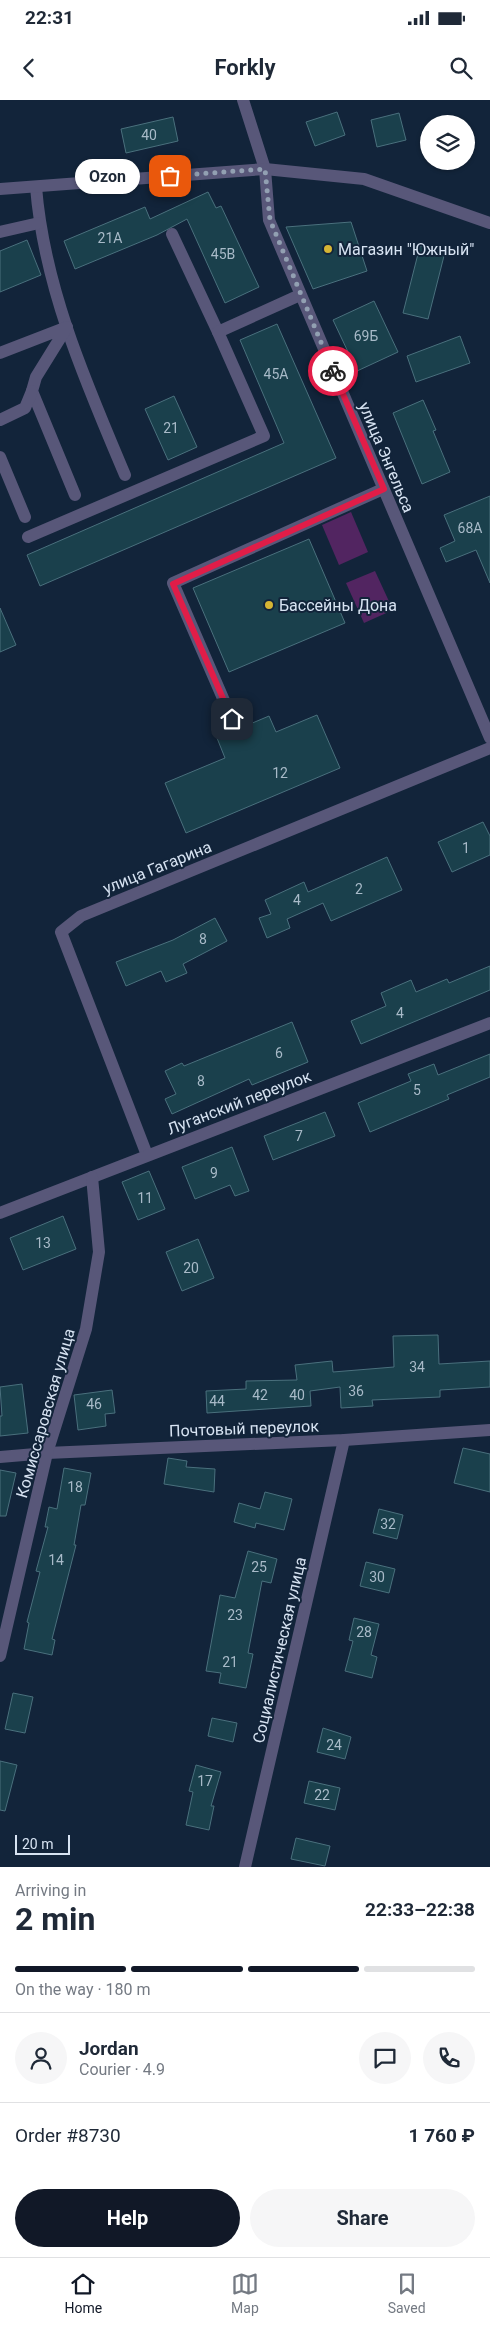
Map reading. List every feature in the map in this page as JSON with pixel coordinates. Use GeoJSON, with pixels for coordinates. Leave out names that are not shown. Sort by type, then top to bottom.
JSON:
{"type":"FeatureCollection","features":[{"type":"Feature","properties":{"kind":"street","name":"улица Энгельса"},"geometry":{"type":"LineString","coordinates":[[243,100],[265,169],[270,220],[300,295],[490,738]]}},
{"type":"Feature","properties":{"kind":"street"},"geometry":{"type":"LineString","coordinates":[[0,190],[265,169],[364,179],[490,223]]}},
{"type":"Feature","properties":{"kind":"street"},"geometry":{"type":"LineString","coordinates":[[36,187],[39,223],[67,327],[86,384],[125,475]]}},
{"type":"Feature","properties":{"kind":"street"},"geometry":{"type":"LineString","coordinates":[[0,232],[39,223]]}},
{"type":"Feature","properties":{"kind":"street"},"geometry":{"type":"LineString","coordinates":[[28,537],[264,436],[172,234]]}},
{"type":"Feature","properties":{"kind":"street"},"geometry":{"type":"LineString","coordinates":[[218,332],[300,295]]}},
{"type":"Feature","properties":{"kind":"street"},"geometry":{"type":"LineString","coordinates":[[0,353],[67,327]]}},
{"type":"Feature","properties":{"kind":"street"},"geometry":{"type":"LineString","coordinates":[[0,420],[25,408],[36,377],[67,327]]}},
{"type":"Feature","properties":{"kind":"street"},"geometry":{"type":"LineString","coordinates":[[32,391],[75,495]]}},
{"type":"Feature","properties":{"kind":"street"},"geometry":{"type":"LineString","coordinates":[[0,457],[25,517]]}},
{"type":"Feature","properties":{"kind":"street"},"geometry":{"type":"LineString","coordinates":[[232,719],[173,584],[384,489]]}},
{"type":"Feature","properties":{"kind":"street","name":"улица Гагарина"},"geometry":{"type":"LineString","coordinates":[[147,1155],[62,932],[81,916],[490,748]]}},
{"type":"Feature","properties":{"kind":"street","name":"Луганский переулок"},"geometry":{"type":"LineString","coordinates":[[0,1214],[147,1155],[490,1023]]}},
{"type":"Feature","properties":{"kind":"street","name":"Комиссаровская улица"},"geometry":{"type":"LineString","coordinates":[[0,1656],[48,1453],[86,1329],[99,1252],[92,1177]]}},
{"type":"Feature","properties":{"kind":"street","name":"Почтовый переулок"},"geometry":{"type":"LineString","coordinates":[[0,1457],[48,1453],[344,1440],[490,1430]]}},
{"type":"Feature","properties":{"kind":"street","name":"Социалистическая улица"},"geometry":{"type":"LineString","coordinates":[[245,1867],[344,1440]]}},
{"type":"Feature","properties":{"kind":"shaded area"},"geometry":{"type":"Polygon","coordinates":[[[351,512],[368,552],[339,565],[322,525],[351,512]]]}},
{"type":"Feature","properties":{"kind":"shaded area"},"geometry":{"type":"Polygon","coordinates":[[[375,571],[393,610],[364,623],[346,583],[375,571]]]}},
{"type":"Feature","properties":{"kind":"building"},"geometry":{"type":"Polygon","coordinates":[[[337,112],[345,135],[315,146],[306,122],[337,112]]]}},
{"type":"Feature","properties":{"kind":"building"},"geometry":{"type":"Polygon","coordinates":[[[399,113],[406,140],[377,147],[371,120],[399,113]]]}},
{"type":"Feature","properties":{"kind":"building"},"geometry":{"type":"Polygon","coordinates":[[[173,117],[178,141],[126,153],[121,129],[173,117]]]}},
{"type":"Feature","properties":{"kind":"building"},"geometry":{"type":"Polygon","coordinates":[[[208,192],[216,208],[221,206],[259,287],[225,303],[187,219],[157,235],[75,269],[64,241],[145,207],[150,219],[208,192]]]}},
{"type":"Feature","properties":{"kind":"building","name":"Магазин \"Южный\""},"geometry":{"type":"Polygon","coordinates":[[[351,222],[367,271],[313,289],[286,227],[351,222]]]}},
{"type":"Feature","properties":{"kind":"building"},"geometry":{"type":"Polygon","coordinates":[[[27,240],[41,275],[0,292],[0,251],[27,240]]]}},
{"type":"Feature","properties":{"kind":"building"},"geometry":{"type":"Polygon","coordinates":[[[420,246],[445,252],[428,319],[403,313],[420,246]]]}},
{"type":"Feature","properties":{"kind":"building"},"geometry":{"type":"Polygon","coordinates":[[[374,301],[398,352],[357,371],[333,320],[374,301]]]}},
{"type":"Feature","properties":{"kind":"building"},"geometry":{"type":"Polygon","coordinates":[[[277,324],[336,458],[40,586],[27,555],[284,443],[240,340],[277,324]]]}},
{"type":"Feature","properties":{"kind":"building"},"geometry":{"type":"Polygon","coordinates":[[[460,336],[470,363],[416,382],[407,356],[460,336]]]}},
{"type":"Feature","properties":{"kind":"building"},"geometry":{"type":"Polygon","coordinates":[[[174,396],[197,447],[168,460],[145,409],[174,396]]]}},
{"type":"Feature","properties":{"kind":"building"},"geometry":{"type":"Polygon","coordinates":[[[423,400],[436,430],[433,431],[450,472],[422,484],[393,413],[423,400]]]}},
{"type":"Feature","properties":{"kind":"building"},"geometry":{"type":"Polygon","coordinates":[[[490,496],[490,583],[476,550],[446,562],[440,548],[455,541],[444,515],[490,496]]]}},
{"type":"Feature","properties":{"kind":"building","name":"Бассейны Дона"},"geometry":{"type":"Polygon","coordinates":[[[309,539],[345,623],[229,672],[193,588],[309,539]]]}},
{"type":"Feature","properties":{"kind":"building"},"geometry":{"type":"Polygon","coordinates":[[[0,608],[16,645],[0,652],[0,608]]]}},
{"type":"Feature","properties":{"kind":"building"},"geometry":{"type":"Polygon","coordinates":[[[317,715],[340,768],[186,833],[165,783],[225,758],[217,738],[269,716],[276,732],[317,715]]]}},
{"type":"Feature","properties":{"kind":"building"},"geometry":{"type":"Polygon","coordinates":[[[483,822],[490,836],[490,855],[452,872],[438,842],[483,822]]]}},
{"type":"Feature","properties":{"kind":"building"},"geometry":{"type":"Polygon","coordinates":[[[387,857],[402,890],[331,921],[323,903],[287,919],[290,928],[267,938],[259,918],[271,914],[265,900],[304,882],[308,892],[387,857]]]}},
{"type":"Feature","properties":{"kind":"building"},"geometry":{"type":"Polygon","coordinates":[[[215,918],[227,941],[183,964],[187,973],[166,982],[161,971],[126,986],[116,962],[173,940],[215,918]]]}},
{"type":"Feature","properties":{"kind":"building"},"geometry":{"type":"Polygon","coordinates":[[[490,966],[490,990],[361,1044],[351,1021],[386,1006],[381,993],[411,980],[416,992],[447,979],[449,983],[490,966]]]}},
{"type":"Feature","properties":{"kind":"building"},"geometry":{"type":"Polygon","coordinates":[[[292,1022],[308,1062],[252,1085],[249,1079],[172,1114],[165,1099],[176,1094],[165,1071],[182,1063],[184,1066],[292,1022]]]}},
{"type":"Feature","properties":{"kind":"building"},"geometry":{"type":"Polygon","coordinates":[[[490,1054],[490,1077],[447,1095],[449,1099],[370,1132],[358,1103],[411,1081],[408,1074],[434,1064],[438,1075],[490,1054]]]}},
{"type":"Feature","properties":{"kind":"building"},"geometry":{"type":"Polygon","coordinates":[[[325,1112],[335,1136],[273,1160],[264,1136],[325,1112]]]}},
{"type":"Feature","properties":{"kind":"building"},"geometry":{"type":"Polygon","coordinates":[[[232,1147],[249,1191],[235,1196],[230,1185],[195,1199],[182,1167],[232,1147]]]}},
{"type":"Feature","properties":{"kind":"building"},"geometry":{"type":"Polygon","coordinates":[[[149,1171],[165,1209],[138,1220],[122,1182],[149,1171]]]}},
{"type":"Feature","properties":{"kind":"building"},"geometry":{"type":"Polygon","coordinates":[[[63,1216],[76,1249],[23,1270],[10,1238],[63,1216]]]}},
{"type":"Feature","properties":{"kind":"building"},"geometry":{"type":"Polygon","coordinates":[[[198,1239],[214,1278],[182,1291],[166,1252],[198,1239]]]}},
{"type":"Feature","properties":{"kind":"building"},"geometry":{"type":"Polygon","coordinates":[[[438,1335],[439,1364],[490,1361],[490,1387],[440,1390],[440,1397],[372,1400],[373,1406],[341,1408],[340,1387],[310,1391],[311,1406],[207,1413],[206,1391],[246,1389],[246,1381],[297,1380],[295,1365],[332,1361],[333,1372],[394,1367],[393,1336],[438,1335]]]}},
{"type":"Feature","properties":{"kind":"building"},"geometry":{"type":"Polygon","coordinates":[[[22,1384],[28,1433],[0,1436],[0,1416],[2,1416],[0,1387],[22,1384]]]}},
{"type":"Feature","properties":{"kind":"building"},"geometry":{"type":"Polygon","coordinates":[[[112,1390],[115,1413],[105,1414],[106,1426],[78,1430],[74,1395],[112,1390]]]}},
{"type":"Feature","properties":{"kind":"building"},"geometry":{"type":"Polygon","coordinates":[[[463,1448],[490,1454],[490,1492],[454,1483],[463,1448]]]}},
{"type":"Feature","properties":{"kind":"building"},"geometry":{"type":"Polygon","coordinates":[[[168,1458],[187,1461],[186,1467],[215,1469],[214,1492],[164,1484],[168,1458]]]}},
{"type":"Feature","properties":{"kind":"building"},"geometry":{"type":"Polygon","coordinates":[[[64,1468],[91,1473],[85,1505],[81,1505],[74,1545],[76,1545],[52,1639],[55,1640],[52,1655],[24,1649],[29,1623],[27,1622],[40,1572],[36,1571],[48,1527],[45,1527],[49,1507],[57,1509],[64,1468]]]}},
{"type":"Feature","properties":{"kind":"building"},"geometry":{"type":"Polygon","coordinates":[[[0,1470],[16,1473],[6,1516],[0,1516],[0,1470]]]}},
{"type":"Feature","properties":{"kind":"building"},"geometry":{"type":"Polygon","coordinates":[[[265,1492],[292,1499],[284,1530],[256,1523],[255,1528],[234,1522],[239,1503],[260,1509],[265,1492]]]}},
{"type":"Feature","properties":{"kind":"building"},"geometry":{"type":"Polygon","coordinates":[[[379,1509],[403,1515],[397,1539],[373,1533],[379,1509]]]}},
{"type":"Feature","properties":{"kind":"building"},"geometry":{"type":"Polygon","coordinates":[[[248,1551],[277,1559],[271,1583],[262,1581],[248,1653],[253,1654],[246,1688],[219,1683],[221,1673],[206,1671],[220,1595],[235,1598],[248,1551]]]}},
{"type":"Feature","properties":{"kind":"building"},"geometry":{"type":"Polygon","coordinates":[[[366,1562],[395,1569],[389,1593],[360,1586],[366,1562]]]}},
{"type":"Feature","properties":{"kind":"building"},"geometry":{"type":"Polygon","coordinates":[[[354,1618],[379,1624],[371,1655],[377,1657],[372,1678],[345,1671],[353,1641],[349,1640],[354,1618]]]}},
{"type":"Feature","properties":{"kind":"building"},"geometry":{"type":"Polygon","coordinates":[[[13,1693],[33,1697],[25,1733],[5,1729],[13,1693]]]}},
{"type":"Feature","properties":{"kind":"building"},"geometry":{"type":"Polygon","coordinates":[[[212,1718],[237,1723],[233,1742],[208,1736],[212,1718]]]}},
{"type":"Feature","properties":{"kind":"building"},"geometry":{"type":"Polygon","coordinates":[[[323,1728],[351,1737],[345,1759],[317,1752],[323,1728]]]}},
{"type":"Feature","properties":{"kind":"building"},"geometry":{"type":"Polygon","coordinates":[[[0,1761],[17,1765],[5,1811],[0,1810],[0,1761]]]}},
{"type":"Feature","properties":{"kind":"building"},"geometry":{"type":"Polygon","coordinates":[[[196,1765],[221,1772],[211,1806],[214,1806],[209,1830],[186,1825],[193,1792],[189,1791],[196,1765]]]}},
{"type":"Feature","properties":{"kind":"building"},"geometry":{"type":"Polygon","coordinates":[[[309,1781],[340,1788],[335,1810],[304,1803],[309,1781]]]}},
{"type":"Feature","properties":{"kind":"building"},"geometry":{"type":"Polygon","coordinates":[[[296,1838],[330,1846],[325,1866],[291,1859],[296,1838]]]}},
{"type":"Feature","properties":{"kind":"way so far"},"geometry":{"type":"LineString","coordinates":[[170,176],[265,169],[270,220],[333,371]]}},
{"type":"Feature","properties":{"kind":"place","name":"Ozon"},"geometry":{"type":"Point","coordinates":[170,176]}},
{"type":"Feature","properties":{"kind":"place","name":"Магазин \"Южный\""},"geometry":{"type":"Point","coordinates":[328,249]}},
{"type":"Feature","properties":{"kind":"place","name":"Бассейны Дона"},"geometry":{"type":"Point","coordinates":[269,605]}},
{"type":"Feature","properties":{"kind":"route"},"geometry":{"type":"LineString","coordinates":[[232,719],[173,584],[384,489],[333,371]]}}]}
